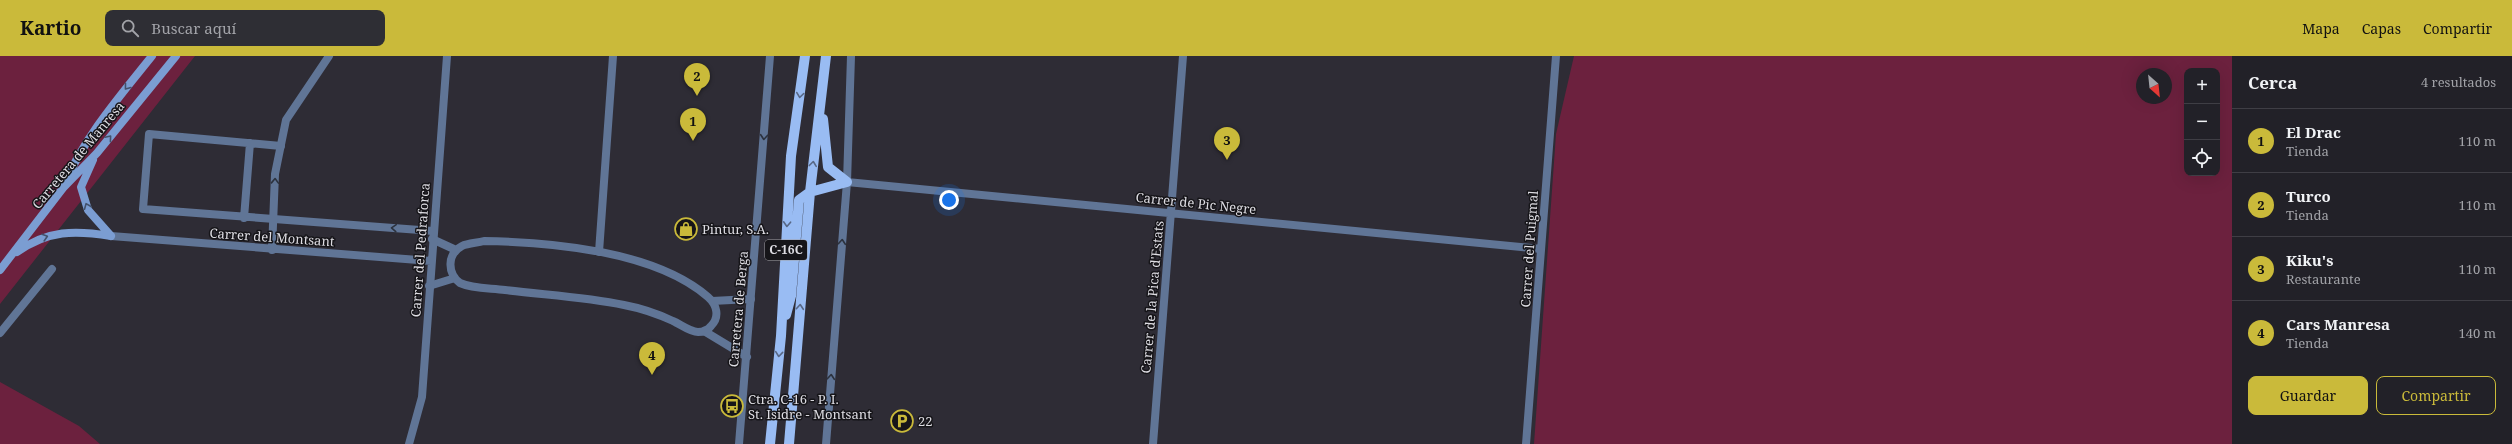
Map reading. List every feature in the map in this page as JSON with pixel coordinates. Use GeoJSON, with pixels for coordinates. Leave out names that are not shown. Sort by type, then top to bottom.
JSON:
{"type":"FeatureCollection","features":[{"type":"Feature","properties":{"kind":"main road"},"geometry":{"type":"LineString","coordinates":[[64,188],[76,158],[108,112],[152,56]]}},
{"type":"Feature","properties":{"kind":"main road","name":"Carretera de Manresa"},"geometry":{"type":"LineString","coordinates":[[0,270],[64,188],[96,153],[176,56]]}},
{"type":"Feature","properties":{"kind":"main road","name":"C-16C"},"geometry":{"type":"LineString","coordinates":[[770,444],[781,336],[791,156],[805,56]]}},
{"type":"Feature","properties":{"kind":"main road","name":"C-16C"},"geometry":{"type":"LineString","coordinates":[[789,444],[810,192],[826,56]]}},
{"type":"Feature","properties":{"kind":"main road"},"geometry":{"type":"LineString","coordinates":[[822,93],[828,167],[847,182]]}},
{"type":"Feature","properties":{"kind":"main road"},"geometry":{"type":"LineString","coordinates":[[96,153],[81,187],[88,210],[111,236]]}},
{"type":"Feature","properties":{"kind":"main road"},"geometry":{"type":"LineString","coordinates":[[781,336],[791,296],[798,200],[810,192],[847,182]]}},
{"type":"Feature","properties":{"kind":"main road"},"geometry":{"type":"LineString","coordinates":[[11,256],[34,240],[55,234],[86,232],[111,236]]}},
{"type":"Feature","properties":{"kind":"street"},"geometry":{"type":"LineString","coordinates":[[272,250],[275,174],[286,120],[329,56]]}},
{"type":"Feature","properties":{"kind":"street","name":"Carrer del Pedraforca"},"geometry":{"type":"LineString","coordinates":[[409,444],[422,397],[432,240],[447,56]]}},
{"type":"Feature","properties":{"kind":"street"},"geometry":{"type":"LineString","coordinates":[[599,252],[613,56]]}},
{"type":"Feature","properties":{"kind":"street","name":"Carretera de Berga"},"geometry":{"type":"LineString","coordinates":[[739,444],[770,56]]}},
{"type":"Feature","properties":{"kind":"street"},"geometry":{"type":"LineString","coordinates":[[826,444],[847,182],[851,56]]}},
{"type":"Feature","properties":{"kind":"street","name":"Carrer de la Pica d'Estats"},"geometry":{"type":"LineString","coordinates":[[1153,444],[1183,56]]}},
{"type":"Feature","properties":{"kind":"street","name":"Carrer del Puigmal"},"geometry":{"type":"LineString","coordinates":[[1526,444],[1556,56]]}},
{"type":"Feature","properties":{"kind":"street"},"geometry":{"type":"LineString","coordinates":[[281,146],[150,134],[143,209],[244,218],[433,231]]}},
{"type":"Feature","properties":{"kind":"street"},"geometry":{"type":"LineString","coordinates":[[244,218],[250,143]]}},
{"type":"Feature","properties":{"kind":"street","name":"Carrer de Pic Negre"},"geometry":{"type":"LineString","coordinates":[[847,182],[1171,212],[1541,249]]}},
{"type":"Feature","properties":{"kind":"street","name":"Carrer del Montsant"},"geometry":{"type":"LineString","coordinates":[[111,236],[272,250],[431,261]]}},
{"type":"Feature","properties":{"kind":"street"},"geometry":{"type":"LineString","coordinates":[[432,240],[456,250]]}},
{"type":"Feature","properties":{"kind":"street"},"geometry":{"type":"LineString","coordinates":[[484,242],[536,242],[599,252],[651,267],[678,277],[696,287],[712,301],[717,310],[716,320],[712,326],[704,331],[696,332],[672,320],[630,306],[583,297],[466,285],[455,278],[450,265],[456,250],[463,245],[484,242]]}},
{"type":"Feature","properties":{"kind":"street"},"geometry":{"type":"LineString","coordinates":[[2,329],[52,269]]}},
{"type":"Feature","properties":{"kind":"street"},"geometry":{"type":"LineString","coordinates":[[429,286],[455,278]]}},
{"type":"Feature","properties":{"kind":"street"},"geometry":{"type":"LineString","coordinates":[[712,301],[751,298]]}},
{"type":"Feature","properties":{"kind":"street"},"geometry":{"type":"LineString","coordinates":[[704,331],[747,356]]}},
{"type":"Feature","properties":{"kind":"shaded area"},"geometry":{"type":"Polygon","coordinates":[[[0,56],[195,56],[0,304],[0,56]]]}},
{"type":"Feature","properties":{"kind":"shaded area"},"geometry":{"type":"Polygon","coordinates":[[[1574,56],[2232,56],[2232,444],[1534,444],[1556,134],[1574,56]]]}},
{"type":"Feature","properties":{"kind":"shaded area"},"geometry":{"type":"Polygon","coordinates":[[[0,382],[79,426],[100,444],[0,444],[0,382]]]}},
{"type":"Feature","properties":{"kind":"place","name":"Turco"},"geometry":{"type":"Point","coordinates":[697,96]}},
{"type":"Feature","properties":{"kind":"place","name":"El Drac"},"geometry":{"type":"Point","coordinates":[693,141]}},
{"type":"Feature","properties":{"kind":"place","name":"Kiku's"},"geometry":{"type":"Point","coordinates":[1227,160]}},
{"type":"Feature","properties":{"kind":"place","name":"Pintur, S.A."},"geometry":{"type":"Point","coordinates":[686,229]}},
{"type":"Feature","properties":{"kind":"place","name":"Cars Manresa"},"geometry":{"type":"Point","coordinates":[652,375]}},
{"type":"Feature","properties":{"kind":"place","name":"Ctra. C-16 - P. I. St. Isidre - Montsant"},"geometry":{"type":"Point","coordinates":[732,406]}},
{"type":"Feature","properties":{"kind":"place","name":"22"},"geometry":{"type":"Point","coordinates":[902,421]}}]}
